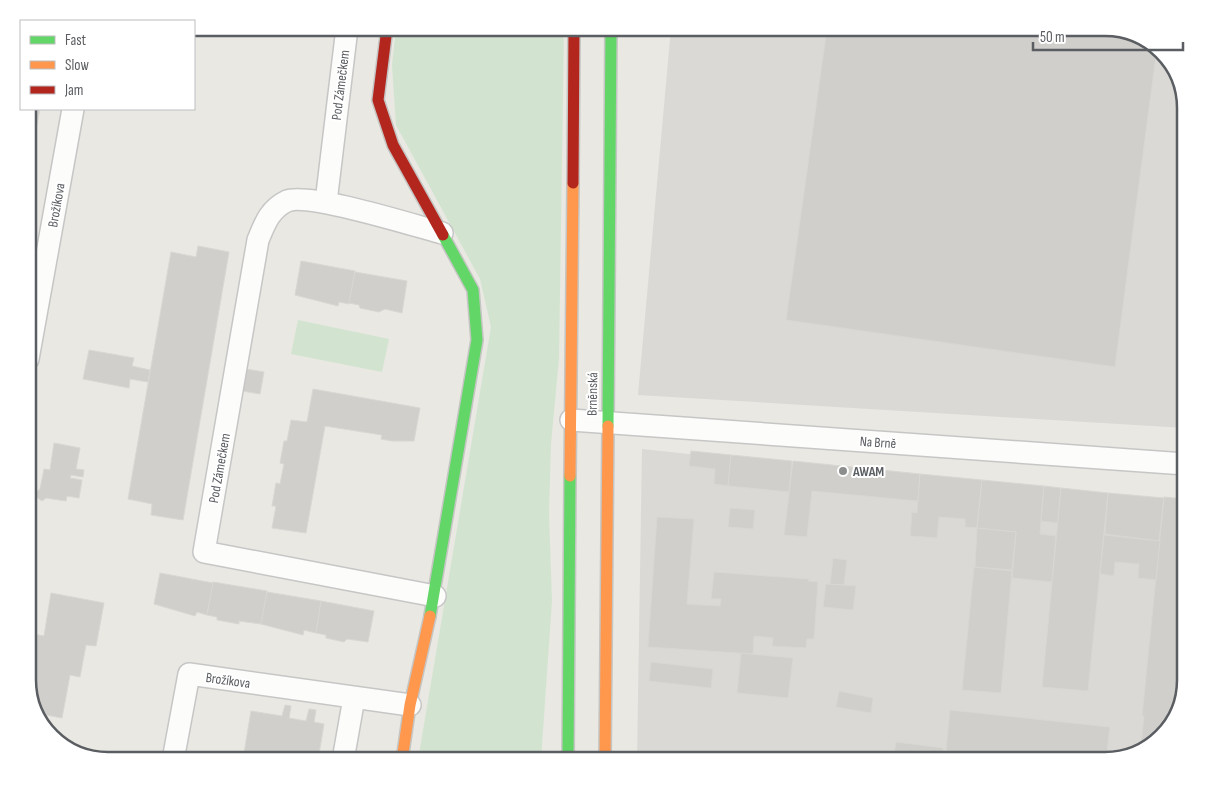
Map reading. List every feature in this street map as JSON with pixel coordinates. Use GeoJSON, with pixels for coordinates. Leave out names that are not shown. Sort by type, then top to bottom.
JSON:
{"type":"FeatureCollection","features":[{"type":"Feature","properties":{"kind":"main road"},"geometry":{"type":"LineString","coordinates":[[386,36],[378,100],[393,145],[473,290],[477,340],[435,596],[410,705],[403,752]]}},
{"type":"Feature","properties":{"kind":"main road","name":"Brněnská"},"geometry":{"type":"LineString","coordinates":[[568,752],[574,36]]}},
{"type":"Feature","properties":{"kind":"main road","name":"Brněnská"},"geometry":{"type":"LineString","coordinates":[[605,752],[611,36]]}},
{"type":"Feature","properties":{"kind":"street","name":"Pod Zámečkem"},"geometry":{"type":"LineString","coordinates":[[326,202],[346,36]]}},
{"type":"Feature","properties":{"kind":"street","name":"Brožíkova"},"geometry":{"type":"LineString","coordinates":[[36,315],[73,110]]}},
{"type":"Feature","properties":{"kind":"street","name":"Pod Zámečkem"},"geometry":{"type":"LineString","coordinates":[[435,596],[204,552],[258,240],[269,213],[289,200],[326,202],[442,233]]}},
{"type":"Feature","properties":{"kind":"street","name":"Na Brně"},"geometry":{"type":"LineString","coordinates":[[571,420],[1177,463]]}},
{"type":"Feature","properties":{"kind":"street","name":"Brožíkova"},"geometry":{"type":"LineString","coordinates":[[174,752],[189,674],[410,705]]}},
{"type":"Feature","properties":{"kind":"street"},"geometry":{"type":"LineString","coordinates":[[344,752],[354,698]]}},
{"type":"Feature","properties":{"kind":"shaded area"},"geometry":{"type":"Polygon","coordinates":[[[670,36],[1105,36],[1124,39],[1145,48],[1156,57],[1167,72],[1174,89],[1177,108],[1177,428],[638,395],[670,36]]]}},
{"type":"Feature","properties":{"kind":"shaded area"},"geometry":{"type":"Polygon","coordinates":[[[642,449],[1142,502],[1177,503],[1176,690],[1173,703],[1165,720],[1145,740],[1137,744],[1124,749],[1105,752],[637,752],[642,449]]]}},
{"type":"Feature","properties":{"kind":"green space"},"geometry":{"type":"Polygon","coordinates":[[[395,36],[564,36],[559,358],[551,444],[549,514],[552,601],[542,752],[419,752],[491,327],[480,279],[396,125],[392,65],[395,36]]]}},
{"type":"Feature","properties":{"kind":"green space"},"geometry":{"type":"Polygon","coordinates":[[[298,320],[389,339],[382,372],[291,354],[298,320]]]}},
{"type":"Feature","properties":{"kind":"building"},"geometry":{"type":"Polygon","coordinates":[[[826,36],[1105,36],[1124,39],[1137,44],[1156,57],[1115,367],[786,320],[826,36]]]}},
{"type":"Feature","properties":{"kind":"building"},"geometry":{"type":"Polygon","coordinates":[[[36,110],[40,110],[36,130],[36,110]]]}},
{"type":"Feature","properties":{"kind":"building"},"geometry":{"type":"Polygon","coordinates":[[[198,246],[229,252],[183,520],[151,515],[152,504],[128,499],[171,252],[196,257],[198,246]]]}},
{"type":"Feature","properties":{"kind":"building"},"geometry":{"type":"Polygon","coordinates":[[[301,261],[355,271],[349,304],[339,302],[338,306],[295,295],[301,261]]]}},
{"type":"Feature","properties":{"kind":"building"},"geometry":{"type":"Polygon","coordinates":[[[355,272],[407,281],[402,313],[385,309],[379,312],[360,308],[359,305],[349,303],[355,272]]]}},
{"type":"Feature","properties":{"kind":"building"},"geometry":{"type":"Polygon","coordinates":[[[89,350],[134,358],[132,366],[150,370],[148,382],[130,379],[129,388],[83,379],[89,350]]]}},
{"type":"Feature","properties":{"kind":"building"},"geometry":{"type":"Polygon","coordinates":[[[246,369],[264,372],[260,394],[242,391],[246,369]]]}},
{"type":"Feature","properties":{"kind":"building"},"geometry":{"type":"Polygon","coordinates":[[[313,389],[420,408],[414,441],[392,441],[381,439],[382,435],[325,426],[306,533],[272,528],[276,506],[272,506],[276,483],[280,484],[284,464],[280,463],[284,441],[287,441],[291,420],[307,422],[313,389]]]}},
{"type":"Feature","properties":{"kind":"building"},"geometry":{"type":"Polygon","coordinates":[[[54,443],[80,448],[76,469],[84,470],[83,477],[71,475],[70,478],[82,480],[79,498],[67,496],[66,501],[46,498],[42,501],[36,497],[36,492],[40,489],[44,469],[50,470],[54,443]]]}},
{"type":"Feature","properties":{"kind":"building"},"geometry":{"type":"Polygon","coordinates":[[[691,451],[731,455],[728,486],[714,484],[715,469],[689,466],[691,451]]]}},
{"type":"Feature","properties":{"kind":"building"},"geometry":{"type":"Polygon","coordinates":[[[731,455],[792,461],[789,492],[728,486],[731,455]]]}},
{"type":"Feature","properties":{"kind":"building"},"geometry":{"type":"Polygon","coordinates":[[[793,461],[920,474],[918,501],[812,491],[807,537],[784,535],[793,461]]]}},
{"type":"Feature","properties":{"kind":"building"},"geometry":{"type":"Polygon","coordinates":[[[920,474],[982,480],[977,528],[965,527],[965,519],[939,517],[937,538],[910,536],[912,512],[917,513],[920,474]]]}},
{"type":"Feature","properties":{"kind":"building"},"geometry":{"type":"Polygon","coordinates":[[[982,480],[1044,486],[1040,534],[1056,536],[1052,582],[1012,578],[1016,532],[977,528],[982,480]]]}},
{"type":"Feature","properties":{"kind":"building"},"geometry":{"type":"Polygon","coordinates":[[[1044,486],[1061,488],[1058,523],[1041,521],[1044,486]]]}},
{"type":"Feature","properties":{"kind":"building"},"geometry":{"type":"Polygon","coordinates":[[[1061,488],[1108,493],[1088,691],[1042,687],[1061,488]]]}},
{"type":"Feature","properties":{"kind":"building"},"geometry":{"type":"Polygon","coordinates":[[[1108,493],[1164,498],[1159,541],[1105,534],[1108,493]]]}},
{"type":"Feature","properties":{"kind":"building"},"geometry":{"type":"Polygon","coordinates":[[[1164,497],[1177,498],[1176,690],[1173,703],[1165,720],[1141,742],[1144,716],[1142,716],[1164,497]]]}},
{"type":"Feature","properties":{"kind":"building"},"geometry":{"type":"Polygon","coordinates":[[[730,508],[755,510],[753,529],[728,527],[730,508]]]}},
{"type":"Feature","properties":{"kind":"building"},"geometry":{"type":"Polygon","coordinates":[[[657,517],[694,519],[687,604],[720,606],[721,599],[711,599],[714,572],[809,579],[808,581],[818,582],[814,639],[807,639],[806,648],[772,646],[773,638],[754,636],[753,654],[648,647],[657,517]]]}},
{"type":"Feature","properties":{"kind":"building"},"geometry":{"type":"Polygon","coordinates":[[[977,528],[1016,532],[1012,570],[975,567],[977,528]]]}},
{"type":"Feature","properties":{"kind":"building"},"geometry":{"type":"Polygon","coordinates":[[[1104,535],[1160,541],[1156,580],[1138,578],[1139,564],[1115,562],[1114,576],[1100,574],[1104,535]]]}},
{"type":"Feature","properties":{"kind":"building"},"geometry":{"type":"Polygon","coordinates":[[[833,558],[847,560],[844,585],[830,584],[833,558]]]}},
{"type":"Feature","properties":{"kind":"building"},"geometry":{"type":"Polygon","coordinates":[[[974,567],[1012,571],[1001,693],[962,690],[974,567]]]}},
{"type":"Feature","properties":{"kind":"building"},"geometry":{"type":"Polygon","coordinates":[[[160,573],[213,583],[207,615],[197,612],[195,616],[154,604],[160,573]]]}},
{"type":"Feature","properties":{"kind":"building"},"geometry":{"type":"Polygon","coordinates":[[[213,582],[267,591],[261,624],[239,621],[239,624],[217,620],[217,617],[207,615],[213,582]]]}},
{"type":"Feature","properties":{"kind":"building"},"geometry":{"type":"Polygon","coordinates":[[[826,584],[856,586],[853,610],[823,607],[826,584]]]}},
{"type":"Feature","properties":{"kind":"building"},"geometry":{"type":"Polygon","coordinates":[[[267,592],[321,601],[316,633],[304,630],[303,635],[261,624],[267,592]]]}},
{"type":"Feature","properties":{"kind":"building"},"geometry":{"type":"Polygon","coordinates":[[[51,593],[104,603],[96,646],[86,645],[80,677],[70,675],[62,718],[45,715],[39,699],[36,685],[36,635],[44,636],[51,593]]]}},
{"type":"Feature","properties":{"kind":"building"},"geometry":{"type":"Polygon","coordinates":[[[321,601],[374,611],[368,642],[347,639],[344,642],[326,638],[326,635],[316,633],[321,601]]]}},
{"type":"Feature","properties":{"kind":"building"},"geometry":{"type":"Polygon","coordinates":[[[741,653],[793,658],[788,698],[737,693],[741,653]]]}},
{"type":"Feature","properties":{"kind":"building"},"geometry":{"type":"Polygon","coordinates":[[[651,662],[713,669],[711,688],[649,681],[651,662]]]}},
{"type":"Feature","properties":{"kind":"building"},"geometry":{"type":"Polygon","coordinates":[[[839,691],[873,698],[871,713],[836,707],[839,691]]]}},
{"type":"Feature","properties":{"kind":"building"},"geometry":{"type":"Polygon","coordinates":[[[285,705],[291,706],[289,718],[306,721],[309,709],[316,710],[314,722],[324,724],[319,752],[244,752],[251,711],[282,716],[285,705]]]}},
{"type":"Feature","properties":{"kind":"building"},"geometry":{"type":"Polygon","coordinates":[[[950,710],[1110,727],[1107,752],[946,752],[950,710]]]}},
{"type":"Feature","properties":{"kind":"building"},"geometry":{"type":"Polygon","coordinates":[[[896,742],[943,748],[943,752],[894,752],[896,742]]]}},
{"type":"Feature","properties":{"kind":"traffic: fast"},"geometry":{"type":"LineString","coordinates":[[608,426],[611,36]]}},
{"type":"Feature","properties":{"kind":"traffic: fast"},"geometry":{"type":"LineString","coordinates":[[430,616],[477,340],[473,290],[443,235]]}},
{"type":"Feature","properties":{"kind":"traffic: fast"},"geometry":{"type":"LineString","coordinates":[[568,752],[570,476]]}},
{"type":"Feature","properties":{"kind":"traffic: slow"},"geometry":{"type":"LineString","coordinates":[[570,476],[573,183]]}},
{"type":"Feature","properties":{"kind":"traffic: slow"},"geometry":{"type":"LineString","coordinates":[[605,752],[608,426]]}},
{"type":"Feature","properties":{"kind":"traffic: slow"},"geometry":{"type":"LineString","coordinates":[[403,752],[410,705],[430,616]]}},
{"type":"Feature","properties":{"kind":"traffic: jam"},"geometry":{"type":"LineString","coordinates":[[386,36],[378,100],[393,145],[443,235]]}},
{"type":"Feature","properties":{"kind":"traffic: jam"},"geometry":{"type":"LineString","coordinates":[[573,183],[574,36]]}},
{"type":"Feature","properties":{"kind":"place","name":"AWAM"},"geometry":{"type":"Point","coordinates":[843,471]}}]}
